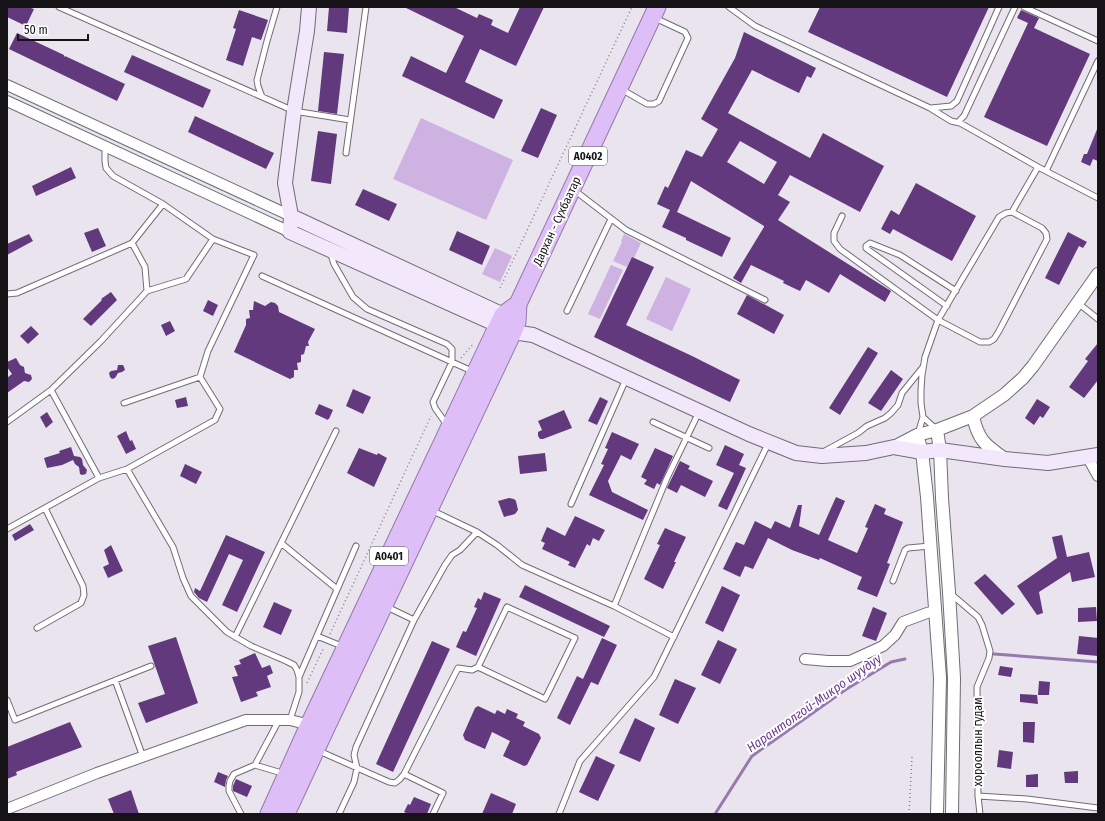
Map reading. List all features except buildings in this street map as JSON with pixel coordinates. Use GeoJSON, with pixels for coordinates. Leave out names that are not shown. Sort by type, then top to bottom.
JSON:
{"type":"FeatureCollection","features":[{"type":"Feature","properties":{"kind":"highway","name":"Дархан - Сүхбаатар"},"geometry":{"type":"LineString","coordinates":[[518,304],[655,12]]}},
{"type":"Feature","properties":{"kind":"highway","name":"A0401"},"geometry":{"type":"LineString","coordinates":[[286,814],[430,509],[508,324],[518,304]]}},
{"type":"Feature","properties":{"kind":"highway","name":"A0401"},"geometry":{"type":"LineString","coordinates":[[269,814],[309,725],[476,372],[508,324]]}},
{"type":"Feature","properties":{"kind":"main road"},"geometry":{"type":"LineString","coordinates":[[310,7],[294,111],[285,183],[291,216],[290,232],[329,250],[508,324],[749,434],[796,453],[822,456],[894,448],[922,452],[940,450],[1004,459],[1048,463],[1093,456]]}},
{"type":"Feature","properties":{"kind":"main road"},"geometry":{"type":"LineString","coordinates":[[291,216],[508,324]]}},
{"type":"Feature","properties":{"kind":"street"},"geometry":{"type":"LineString","coordinates":[[7,85],[291,216]]}},
{"type":"Feature","properties":{"kind":"street"},"geometry":{"type":"LineString","coordinates":[[7,101],[290,232]]}},
{"type":"Feature","properties":{"kind":"street"},"geometry":{"type":"LineString","coordinates":[[894,448],[917,435],[937,430],[972,416],[1004,395],[1023,378],[1033,366],[1098,274]]}},
{"type":"Feature","properties":{"kind":"street"},"geometry":{"type":"LineString","coordinates":[[972,416],[976,430],[983,442],[1004,459]]}},
{"type":"Feature","properties":{"kind":"street"},"geometry":{"type":"LineString","coordinates":[[937,430],[940,450],[954,678],[952,814]]}},
{"type":"Feature","properties":{"kind":"street"},"geometry":{"type":"LineString","coordinates":[[917,435],[922,452],[927,497],[940,678],[937,814]]}},
{"type":"Feature","properties":{"kind":"street"},"geometry":{"type":"LineString","coordinates":[[1093,456],[1098,476]]}},
{"type":"Feature","properties":{"kind":"street"},"geometry":{"type":"LineString","coordinates":[[805,659],[850,661],[883,646],[896,635],[903,622],[936,611]]}},
{"type":"Feature","properties":{"kind":"street"},"geometry":{"type":"LineString","coordinates":[[7,809],[97,773],[246,720],[290,720],[325,730]]}},
{"type":"Feature","properties":{"kind":"lane"},"geometry":{"type":"LineString","coordinates":[[59,7],[294,111],[350,120]]}},
{"type":"Feature","properties":{"kind":"lane"},"geometry":{"type":"LineString","coordinates":[[262,97],[257,80],[277,7]]}},
{"type":"Feature","properties":{"kind":"lane"},"geometry":{"type":"LineString","coordinates":[[346,153],[366,7]]}},
{"type":"Feature","properties":{"kind":"lane"},"geometry":{"type":"LineString","coordinates":[[729,7],[755,26],[960,123],[1038,167],[1098,198]]}},
{"type":"Feature","properties":{"kind":"lane"},"geometry":{"type":"LineString","coordinates":[[930,108],[951,106],[957,101],[999,7]]}},
{"type":"Feature","properties":{"kind":"lane"},"geometry":{"type":"LineString","coordinates":[[960,123],[960,120],[964,116],[1015,7]]}},
{"type":"Feature","properties":{"kind":"lane"},"geometry":{"type":"LineString","coordinates":[[1024,7],[1098,41]]}},
{"type":"Feature","properties":{"kind":"lane"},"geometry":{"type":"LineString","coordinates":[[619,88],[647,104],[654,104],[659,101],[688,38],[685,32],[655,12]]}},
{"type":"Feature","properties":{"kind":"lane"},"geometry":{"type":"LineString","coordinates":[[1046,171],[1098,60]]}},
{"type":"Feature","properties":{"kind":"lane"},"geometry":{"type":"LineString","coordinates":[[7,529],[99,478],[127,469],[215,420],[220,409],[200,377],[208,351],[254,255],[213,239],[163,204],[113,176],[106,168],[105,146]]}},
{"type":"Feature","properties":{"kind":"lane"},"geometry":{"type":"LineString","coordinates":[[1012,212],[1038,167]]}},
{"type":"Feature","properties":{"kind":"lane"},"geometry":{"type":"LineString","coordinates":[[572,189],[626,230],[765,300]]}},
{"type":"Feature","properties":{"kind":"lane"},"geometry":{"type":"LineString","coordinates":[[7,294],[17,293],[132,243],[163,204]]}},
{"type":"Feature","properties":{"kind":"lane"},"geometry":{"type":"LineString","coordinates":[[842,216],[834,233],[834,241],[840,250],[938,320],[980,342],[989,342],[994,339],[999,331],[1047,239],[1046,233],[1042,228],[1012,212],[1006,213],[1000,217],[938,320],[930,342],[924,366],[921,390],[923,417],[917,435]]}},
{"type":"Feature","properties":{"kind":"lane"},"geometry":{"type":"LineString","coordinates":[[567,311],[611,218]]}},
{"type":"Feature","properties":{"kind":"lane"},"geometry":{"type":"LineString","coordinates":[[7,422],[51,390],[101,341],[147,291],[186,279],[213,239]]}},
{"type":"Feature","properties":{"kind":"lane"},"geometry":{"type":"LineString","coordinates":[[132,243],[145,267],[147,291]]}},
{"type":"Feature","properties":{"kind":"lane"},"geometry":{"type":"LineString","coordinates":[[947,306],[867,249],[866,246],[870,243],[900,255],[956,290]]}},
{"type":"Feature","properties":{"kind":"lane"},"geometry":{"type":"LineString","coordinates":[[329,250],[334,264],[353,297],[367,308],[447,344],[452,349],[454,362],[432,402],[450,428]]}},
{"type":"Feature","properties":{"kind":"lane"},"geometry":{"type":"LineString","coordinates":[[262,276],[476,372]]}},
{"type":"Feature","properties":{"kind":"lane"},"geometry":{"type":"LineString","coordinates":[[1078,302],[1098,319]]}},
{"type":"Feature","properties":{"kind":"lane"},"geometry":{"type":"LineString","coordinates":[[816,456],[858,433],[867,426],[885,418],[891,413],[898,404],[902,393],[924,366]]}},
{"type":"Feature","properties":{"kind":"lane"},"geometry":{"type":"LineString","coordinates":[[124,403],[200,377]]}},
{"type":"Feature","properties":{"kind":"lane"},"geometry":{"type":"LineString","coordinates":[[571,504],[627,378]]}},
{"type":"Feature","properties":{"kind":"lane"},"geometry":{"type":"LineString","coordinates":[[51,390],[99,478]]}},
{"type":"Feature","properties":{"kind":"lane"},"geometry":{"type":"LineString","coordinates":[[614,606],[667,478],[700,412]]}},
{"type":"Feature","properties":{"kind":"lane"},"geometry":{"type":"LineString","coordinates":[[923,417],[937,430]]}},
{"type":"Feature","properties":{"kind":"lane"},"geometry":{"type":"LineString","coordinates":[[653,422],[709,448]]}},
{"type":"Feature","properties":{"kind":"lane"},"geometry":{"type":"LineString","coordinates":[[235,637],[336,431]]}},
{"type":"Feature","properties":{"kind":"lane"},"geometry":{"type":"LineString","coordinates":[[559,814],[580,761],[654,677],[769,442]]}},
{"type":"Feature","properties":{"kind":"lane"},"geometry":{"type":"LineString","coordinates":[[127,469],[173,547],[183,578],[191,596],[227,632],[250,646],[286,660],[294,665],[299,677],[299,692],[290,720]]}},
{"type":"Feature","properties":{"kind":"lane"},"geometry":{"type":"LineString","coordinates":[[37,628],[81,603],[84,595],[83,586],[45,508]]}},
{"type":"Feature","properties":{"kind":"lane"},"geometry":{"type":"LineString","coordinates":[[430,509],[477,532],[497,545],[522,565],[614,606],[674,637]]}},
{"type":"Feature","properties":{"kind":"lane"},"geometry":{"type":"LineString","coordinates":[[340,814],[354,782],[357,768],[354,755],[356,747],[414,620],[452,555],[460,550],[477,532]]}},
{"type":"Feature","properties":{"kind":"lane"},"geometry":{"type":"LineString","coordinates":[[281,543],[337,589]]}},
{"type":"Feature","properties":{"kind":"lane"},"geometry":{"type":"LineString","coordinates":[[299,677],[356,546]]}},
{"type":"Feature","properties":{"kind":"lane"},"geometry":{"type":"LineString","coordinates":[[893,581],[905,550],[908,548],[931,546]]}},
{"type":"Feature","properties":{"kind":"lane","name":"хорооллын гудам"},"geometry":{"type":"LineString","coordinates":[[949,592],[978,617],[990,651],[989,658],[977,687],[978,796],[980,814]]}},
{"type":"Feature","properties":{"kind":"lane"},"geometry":{"type":"LineString","coordinates":[[384,605],[414,620]]}},
{"type":"Feature","properties":{"kind":"lane"},"geometry":{"type":"LineString","coordinates":[[316,750],[389,782],[395,783],[400,780],[404,774],[458,668],[472,670],[478,667],[507,607],[575,638],[545,698],[478,667]]}},
{"type":"Feature","properties":{"kind":"lane"},"geometry":{"type":"LineString","coordinates":[[317,636],[346,648]]}},
{"type":"Feature","properties":{"kind":"lane"},"geometry":{"type":"LineString","coordinates":[[7,700],[15,720],[151,666]]}},
{"type":"Feature","properties":{"kind":"lane"},"geometry":{"type":"LineString","coordinates":[[115,680],[143,757]]}},
{"type":"Feature","properties":{"kind":"lane"},"geometry":{"type":"LineString","coordinates":[[255,766],[279,720]]}},
{"type":"Feature","properties":{"kind":"lane"},"geometry":{"type":"LineString","coordinates":[[241,814],[229,791],[230,781],[234,774],[255,766],[287,774]]}},
{"type":"Feature","properties":{"kind":"lane"},"geometry":{"type":"LineString","coordinates":[[404,774],[443,793],[433,814]]}},
{"type":"Feature","properties":{"kind":"lane"},"geometry":{"type":"LineString","coordinates":[[978,796],[1027,799],[1098,808]]}},
{"type":"Feature","properties":{"kind":"path"},"geometry":{"type":"LineString","coordinates":[[500,288],[632,7]]}},
{"type":"Feature","properties":{"kind":"path"},"geometry":{"type":"LineString","coordinates":[[454,362],[477,339]]}},
{"type":"Feature","properties":{"kind":"path"},"geometry":{"type":"LineString","coordinates":[[299,692],[309,680],[435,408]]}},
{"type":"Feature","properties":{"kind":"path"},"geometry":{"type":"LineString","coordinates":[[909,814],[912,757]]}},
{"type":"Feature","properties":{"kind":"shaded area"},"geometry":{"type":"Polygon","coordinates":[[[421,118],[513,160],[486,220],[393,179],[421,118]]]}},
{"type":"Feature","properties":{"kind":"shaded area"},"geometry":{"type":"Polygon","coordinates":[[[624,234],[641,243],[634,258],[632,257],[627,267],[613,261],[624,234]]]}},
{"type":"Feature","properties":{"kind":"shaded area"},"geometry":{"type":"Polygon","coordinates":[[[495,248],[512,256],[500,282],[482,274],[495,248]]]}},
{"type":"Feature","properties":{"kind":"shaded area"},"geometry":{"type":"Polygon","coordinates":[[[611,265],[623,270],[600,319],[588,314],[611,265]]]}},
{"type":"Feature","properties":{"kind":"shaded area"},"geometry":{"type":"Polygon","coordinates":[[[666,277],[691,289],[672,331],[646,319],[666,277]]]}},
{"type":"Feature","properties":{"kind":"waterway","name":"Нарантолгой-Микро шуудуу"},"geometry":{"type":"LineString","coordinates":[[994,654],[1098,662]]}},
{"type":"Feature","properties":{"kind":"waterway","name":"Нарантолгой-Микро шуудуу"},"geometry":{"type":"LineString","coordinates":[[715,814],[752,756],[845,690],[891,662],[905,659]]}}]}
